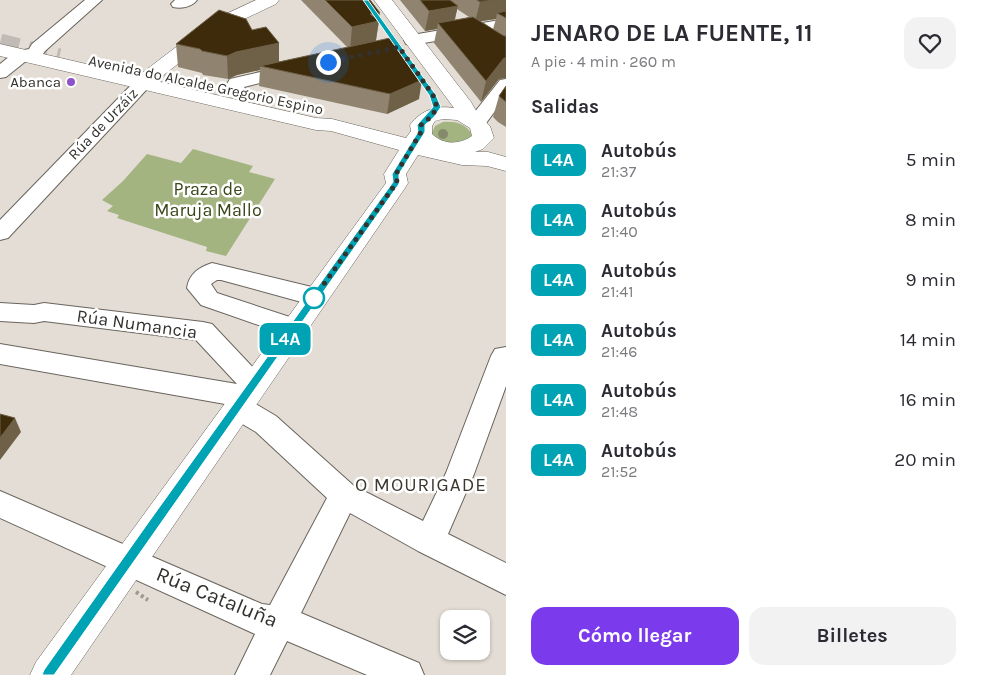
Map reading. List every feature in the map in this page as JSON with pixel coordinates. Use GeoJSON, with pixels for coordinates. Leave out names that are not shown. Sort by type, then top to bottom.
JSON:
{"type":"FeatureCollection","features":[{"type":"Feature","properties":{"kind":"main road","name":"Rúa de Urzáiz"},"geometry":{"type":"LineString","coordinates":[[150,79],[215,26],[270,0]]}},
{"type":"Feature","properties":{"kind":"main road"},"geometry":{"type":"LineString","coordinates":[[366,0],[429,141],[488,160],[506,163]]}},
{"type":"Feature","properties":{"kind":"main road"},"geometry":{"type":"LineString","coordinates":[[379,131],[402,155],[429,141],[478,145],[483,138],[476,123],[464,106],[383,0]]}},
{"type":"Feature","properties":{"kind":"main road","name":"Avenida do Alcalde Gregorio Espino"},"geometry":{"type":"LineString","coordinates":[[0,36],[21,50],[201,90],[316,124],[326,121],[379,131],[403,128],[429,141]]}},
{"type":"Feature","properties":{"kind":"main road","name":"Avenida do Alcalde Gregorio Espino"},"geometry":{"type":"LineString","coordinates":[[201,90],[237,90],[330,112],[379,131]]}},
{"type":"Feature","properties":{"kind":"main road"},"geometry":{"type":"LineString","coordinates":[[49,675],[293,328],[450,113],[476,123],[506,146]]}},
{"type":"Feature","properties":{"kind":"street"},"geometry":{"type":"LineString","coordinates":[[0,73],[21,50],[94,0]]}},
{"type":"Feature","properties":{"kind":"street"},"geometry":{"type":"LineString","coordinates":[[451,14],[492,42]]}},
{"type":"Feature","properties":{"kind":"street"},"geometry":{"type":"LineString","coordinates":[[412,40],[506,24]]}},
{"type":"Feature","properties":{"kind":"street"},"geometry":{"type":"LineString","coordinates":[[237,90],[234,87],[243,81],[307,66]]}},
{"type":"Feature","properties":{"kind":"street","name":"Rúa de Urzáiz"},"geometry":{"type":"LineString","coordinates":[[0,233],[150,79]]}},
{"type":"Feature","properties":{"kind":"street"},"geometry":{"type":"LineString","coordinates":[[476,123],[506,84]]}},
{"type":"Feature","properties":{"kind":"street"},"geometry":{"type":"LineString","coordinates":[[0,208],[21,210]]}},
{"type":"Feature","properties":{"kind":"street"},"geometry":{"type":"LineString","coordinates":[[293,328],[209,299],[199,288],[200,281],[212,271],[221,272],[316,297]]}},
{"type":"Feature","properties":{"kind":"street","name":"Rúa Numancia"},"geometry":{"type":"LineString","coordinates":[[0,312],[34,314],[44,312],[203,331],[245,396],[266,424],[344,495],[506,580]]}},
{"type":"Feature","properties":{"kind":"street"},"geometry":{"type":"LineString","coordinates":[[0,354],[245,396]]}},
{"type":"Feature","properties":{"kind":"street"},"geometry":{"type":"LineString","coordinates":[[430,541],[460,474],[504,356]]}},
{"type":"Feature","properties":{"kind":"street"},"geometry":{"type":"LineString","coordinates":[[252,675],[339,509],[344,495]]}},
{"type":"Feature","properties":{"kind":"street","name":"Rúa Cataluña"},"geometry":{"type":"LineString","coordinates":[[0,504],[127,562],[164,575],[261,620],[279,622],[407,675]]}},
{"type":"Feature","properties":{"kind":"path"},"geometry":{"type":"LineString","coordinates":[[136,592],[148,600]]}},
{"type":"Feature","properties":{"kind":"green space"},"geometry":{"type":"Polygon","coordinates":[[[443,122],[455,122],[462,125],[469,130],[471,137],[464,143],[446,142],[438,139],[432,133],[435,126],[443,122]]]}},
{"type":"Feature","properties":{"kind":"green space","name":"Praza de Maruja Mallo"},"geometry":{"type":"Polygon","coordinates":[[[193,149],[253,166],[249,172],[275,179],[226,256],[206,251],[207,247],[117,218],[119,215],[107,211],[113,206],[102,200],[123,181],[147,154],[181,163],[193,149]]]}},
{"type":"Feature","properties":{"kind":"building"},"geometry":{"type":"Polygon","coordinates":[[[325,0],[370,0],[380,13],[370,14],[379,21],[352,27],[325,0]]]}},
{"type":"Feature","properties":{"kind":"building"},"geometry":{"type":"Polygon","coordinates":[[[420,0],[450,0],[458,6],[429,11],[420,0]]]}},
{"type":"Feature","properties":{"kind":"building"},"geometry":{"type":"Polygon","coordinates":[[[477,0],[494,0],[480,2],[477,0]]]}},
{"type":"Feature","properties":{"kind":"building"},"geometry":{"type":"Polygon","coordinates":[[[219,10],[246,19],[252,30],[266,27],[279,43],[236,52],[227,56],[176,44],[219,10]]]}},
{"type":"Feature","properties":{"kind":"building"},"geometry":{"type":"Polygon","coordinates":[[[506,11],[506,18],[497,13],[506,11]]]}},
{"type":"Feature","properties":{"kind":"building"},"geometry":{"type":"Polygon","coordinates":[[[473,17],[506,36],[506,58],[504,58],[486,81],[438,23],[473,17]]]}},
{"type":"Feature","properties":{"kind":"building"},"geometry":{"type":"Polygon","coordinates":[[[390,38],[402,49],[399,50],[422,80],[390,94],[260,66],[390,38]]]}},
{"type":"Feature","properties":{"kind":"building"},"geometry":{"type":"Polygon","coordinates":[[[506,86],[506,102],[499,96],[506,86]]]}},
{"type":"Feature","properties":{"kind":"building"},"geometry":{"type":"Polygon","coordinates":[[[0,414],[15,418],[0,438],[0,414]]]}},
{"type":"Feature","properties":{"kind":"tunnel"},"geometry":{"type":"LineString","coordinates":[[0,43],[59,58]]}},
{"type":"Feature","properties":{"kind":"tunnel"},"geometry":{"type":"LineString","coordinates":[[120,73],[209,92]]}},
{"type":"Feature","properties":{"kind":"bus line","name":"L4A"},"geometry":{"type":"LineString","coordinates":[[49,675],[112,583],[397,182],[396,174],[421,132],[420,128],[423,121],[432,116],[437,107],[433,95],[366,0]]}},
{"type":"Feature","properties":{"kind":"place","name":"Abanca"},"geometry":{"type":"Point","coordinates":[71,82]}},
{"type":"Feature","properties":{"kind":"district","name":"O MOURIGADE"},"geometry":{"type":"Point","coordinates":[421,485]}},
{"type":"Feature","properties":{"kind":"route"},"geometry":{"type":"LineString","coordinates":[[314,298],[397,182],[396,174],[421,132],[420,128],[423,121],[432,116],[437,107],[433,95],[399,47],[328,62]]}}]}
